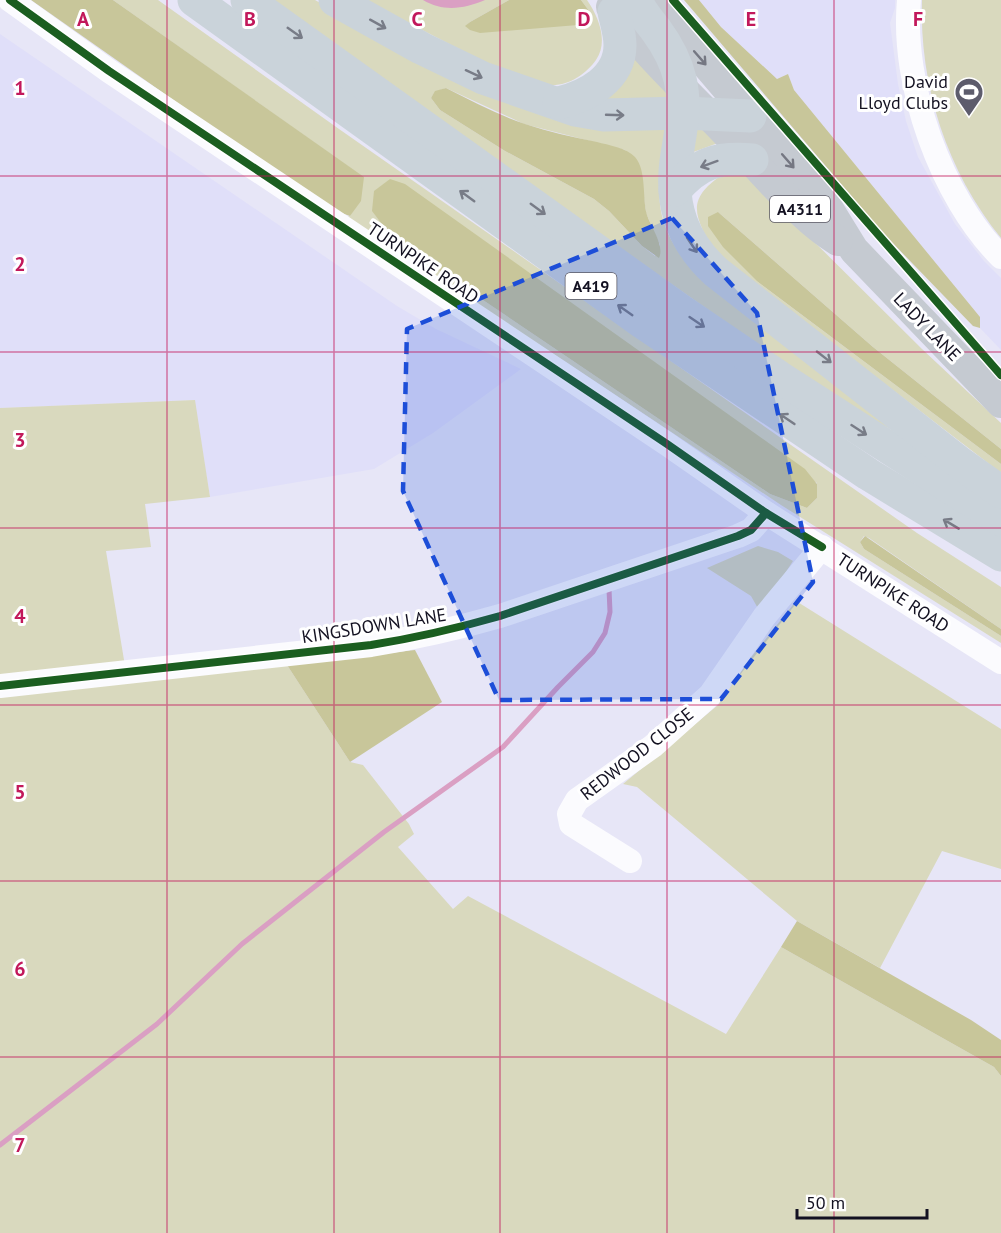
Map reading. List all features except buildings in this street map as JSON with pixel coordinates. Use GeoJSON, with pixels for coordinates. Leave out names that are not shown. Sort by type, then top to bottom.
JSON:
{"type":"FeatureCollection","features":[{"type":"Feature","properties":{"kind":"highway","name":"A419"},"geometry":{"type":"LineString","coordinates":[[194,0],[669,340],[868,474],[1001,555]]}},
{"type":"Feature","properties":{"kind":"highway","name":"A419"},"geometry":{"type":"LineString","coordinates":[[247,0],[680,310],[827,409],[1001,520]]}},
{"type":"Feature","properties":{"kind":"highway"},"geometry":{"type":"LineString","coordinates":[[335,0],[421,48],[483,78],[575,110],[604,115],[691,104],[750,116]]}},
{"type":"Feature","properties":{"kind":"highway"},"geometry":{"type":"LineString","coordinates":[[559,103],[583,96],[593,90],[609,73],[619,53],[618,4]]}},
{"type":"Feature","properties":{"kind":"highway"},"geometry":{"type":"LineString","coordinates":[[618,4],[664,42],[691,104],[675,168],[675,190],[679,215],[687,238],[710,267],[960,463],[1001,492]]}},
{"type":"Feature","properties":{"kind":"highway"},"geometry":{"type":"LineString","coordinates":[[675,190],[688,176],[708,163],[726,159],[752,160]]}},
{"type":"Feature","properties":{"kind":"main road","name":"A4311"},"geometry":{"type":"LineString","coordinates":[[646,0],[698,55],[750,116]]}},
{"type":"Feature","properties":{"kind":"main road","name":"A4311"},"geometry":{"type":"LineString","coordinates":[[691,104],[752,160]]}},
{"type":"Feature","properties":{"kind":"main road","name":"LADY LANE"},"geometry":{"type":"LineString","coordinates":[[750,116],[830,212],[854,250],[1001,403]]}},
{"type":"Feature","properties":{"kind":"main road","name":"LADY LANE"},"geometry":{"type":"LineString","coordinates":[[752,160],[823,232],[854,250]]}},
{"type":"Feature","properties":{"kind":"street","name":"TURNPIKE ROAD"},"geometry":{"type":"LineString","coordinates":[[10,0],[109,71],[667,444],[766,513],[1001,662]]}},
{"type":"Feature","properties":{"kind":"street"},"geometry":{"type":"LineString","coordinates":[[909,0],[909,44],[918,97],[935,152],[967,214],[1001,257]]}},
{"type":"Feature","properties":{"kind":"street","name":"KINGSDOWN LANE"},"geometry":{"type":"LineString","coordinates":[[0,686],[402,640],[500,616],[730,539],[751,530],[766,513]]}},
{"type":"Feature","properties":{"kind":"street","name":"REDWOOD CLOSE"},"geometry":{"type":"LineString","coordinates":[[630,861],[571,824],[569,814],[578,800],[653,746],[710,695],[764,617],[822,548]]}},
{"type":"Feature","properties":{"kind":"highlighted area"},"geometry":{"type":"Polygon","coordinates":[[[672,218],[757,313],[813,582],[721,699],[499,700],[403,491],[407,329],[672,218]]]}},
{"type":"Feature","properties":{"kind":"shaded area"},"geometry":{"type":"Polygon","coordinates":[[[31,0],[113,0],[364,177],[361,201],[350,216],[327,208],[31,0]]]}},
{"type":"Feature","properties":{"kind":"shaded area"},"geometry":{"type":"Polygon","coordinates":[[[423,0],[485,0],[446,8],[423,0]]]}},
{"type":"Feature","properties":{"kind":"shaded area"},"geometry":{"type":"Polygon","coordinates":[[[509,0],[581,0],[590,12],[592,22],[480,33],[465,26],[509,0]]]}},
{"type":"Feature","properties":{"kind":"shaded area"},"geometry":{"type":"Polygon","coordinates":[[[684,0],[699,0],[721,27],[777,79],[788,74],[794,90],[980,317],[980,328],[973,326],[882,232],[684,0]]]}},
{"type":"Feature","properties":{"kind":"shaded area"},"geometry":{"type":"Polygon","coordinates":[[[699,0],[895,0],[890,23],[898,84],[906,121],[918,157],[955,224],[984,261],[1001,278],[1001,350],[980,328],[980,317],[794,90],[788,74],[777,79],[721,27],[699,0]]]}},
{"type":"Feature","properties":{"kind":"shaded area"},"geometry":{"type":"Polygon","coordinates":[[[0,34],[397,306],[436,329],[521,369],[433,433],[374,469],[210,497],[194,400],[0,408],[0,34]]]}},
{"type":"Feature","properties":{"kind":"shaded area"},"geometry":{"type":"Polygon","coordinates":[[[446,88],[525,124],[612,146],[632,154],[639,163],[643,177],[647,215],[659,242],[659,258],[642,246],[609,211],[594,199],[505,151],[440,110],[431,98],[435,91],[446,88]]]}},
{"type":"Feature","properties":{"kind":"shaded area"},"geometry":{"type":"Polygon","coordinates":[[[390,179],[405,184],[805,469],[817,484],[817,498],[807,508],[770,494],[394,240],[372,211],[374,191],[390,179]]]}},
{"type":"Feature","properties":{"kind":"shaded area"},"geometry":{"type":"Polygon","coordinates":[[[718,212],[873,347],[1001,449],[1001,464],[758,282],[723,247],[708,226],[708,217],[718,212]]]}},
{"type":"Feature","properties":{"kind":"shaded area"},"geometry":{"type":"Polygon","coordinates":[[[865,536],[1001,629],[1001,636],[864,549],[860,542],[865,536]]]}},
{"type":"Feature","properties":{"kind":"shaded area"},"geometry":{"type":"Polygon","coordinates":[[[415,650],[442,702],[350,762],[287,665],[415,650]]]}},
{"type":"Feature","properties":{"kind":"shaded area"},"geometry":{"type":"Polygon","coordinates":[[[797,921],[971,1020],[1001,1040],[1001,1076],[994,1067],[781,947],[797,921]]]}},
{"type":"Feature","properties":{"kind":"green space"},"geometry":{"type":"Polygon","coordinates":[[[113,0],[158,0],[917,533],[1001,587],[1001,629],[869,538],[864,536],[860,542],[864,549],[1001,636],[1001,643],[781,505],[344,218],[350,216],[363,177],[113,0]],[[394,240],[770,494],[807,508],[817,498],[817,483],[394,240]]]}},
{"type":"Feature","properties":{"kind":"green space"},"geometry":{"type":"Polygon","coordinates":[[[266,0],[315,0],[416,57],[674,120],[661,174],[660,206],[671,239],[682,257],[916,442],[847,407],[266,0]],[[446,88],[435,92],[431,98],[440,110],[505,151],[594,199],[655,256],[660,245],[646,213],[641,175],[625,150],[524,124],[446,88]]]}},
{"type":"Feature","properties":{"kind":"green space"},"geometry":{"type":"Polygon","coordinates":[[[363,0],[509,0],[466,26],[590,12],[581,0],[587,0],[598,21],[602,45],[596,60],[576,78],[557,85],[537,83],[502,71],[363,0]]]}},
{"type":"Feature","properties":{"kind":"green space","name":"David Lloyd Clubs"},"geometry":{"type":"Polygon","coordinates":[[[922,0],[1001,0],[1001,238],[965,185],[940,126],[925,64],[922,0]]]}},
{"type":"Feature","properties":{"kind":"green space"},"geometry":{"type":"Polygon","coordinates":[[[636,59],[674,97],[604,102],[632,61],[636,59]]]}},
{"type":"Feature","properties":{"kind":"green space"},"geometry":{"type":"Polygon","coordinates":[[[693,122],[718,143],[688,154],[693,122]]]}},
{"type":"Feature","properties":{"kind":"green space"},"geometry":{"type":"Polygon","coordinates":[[[722,170],[749,177],[922,349],[1001,423],[1001,449],[873,347],[718,212],[758,282],[1001,464],[1001,473],[714,253],[697,211],[702,193],[722,175],[722,170]]]}},
{"type":"Feature","properties":{"kind":"green space"},"geometry":{"type":"Polygon","coordinates":[[[195,400],[210,497],[145,504],[151,547],[106,551],[125,666],[0,679],[0,408],[195,400]]]}},
{"type":"Feature","properties":{"kind":"green space"},"geometry":{"type":"Polygon","coordinates":[[[758,546],[778,552],[793,561],[760,612],[751,596],[707,568],[758,546]]]}},
{"type":"Feature","properties":{"kind":"green space"},"geometry":{"type":"Polygon","coordinates":[[[796,601],[1001,729],[1001,869],[942,851],[880,968],[797,921],[637,787],[623,784],[718,705],[752,656],[796,601]]]}},
{"type":"Feature","properties":{"kind":"green space"},"geometry":{"type":"Polygon","coordinates":[[[287,665],[350,762],[363,765],[409,824],[414,834],[398,847],[453,909],[468,896],[726,1034],[781,947],[994,1067],[1001,1076],[1001,1233],[0,1233],[0,697],[287,665]]]}},
{"type":"Feature","properties":{"kind":"waterway"},"geometry":{"type":"LineString","coordinates":[[0,1145],[157,1024],[242,944],[384,832],[503,747],[593,652],[605,633],[610,612],[609,589]]}},
{"type":"Feature","properties":{"kind":"cycle path"},"geometry":{"type":"LineString","coordinates":[[10,0],[109,71],[667,444],[766,513],[822,547]]}},
{"type":"Feature","properties":{"kind":"cycle path"},"geometry":{"type":"LineString","coordinates":[[673,0],[1001,375]]}},
{"type":"Feature","properties":{"kind":"cycle path"},"geometry":{"type":"LineString","coordinates":[[0,686],[371,645],[468,625],[738,536],[751,530],[766,513]]}},
{"type":"Feature","properties":{"kind":"place","name":"David Lloyd Clubs"},"geometry":{"type":"Point","coordinates":[969,118]}}]}
